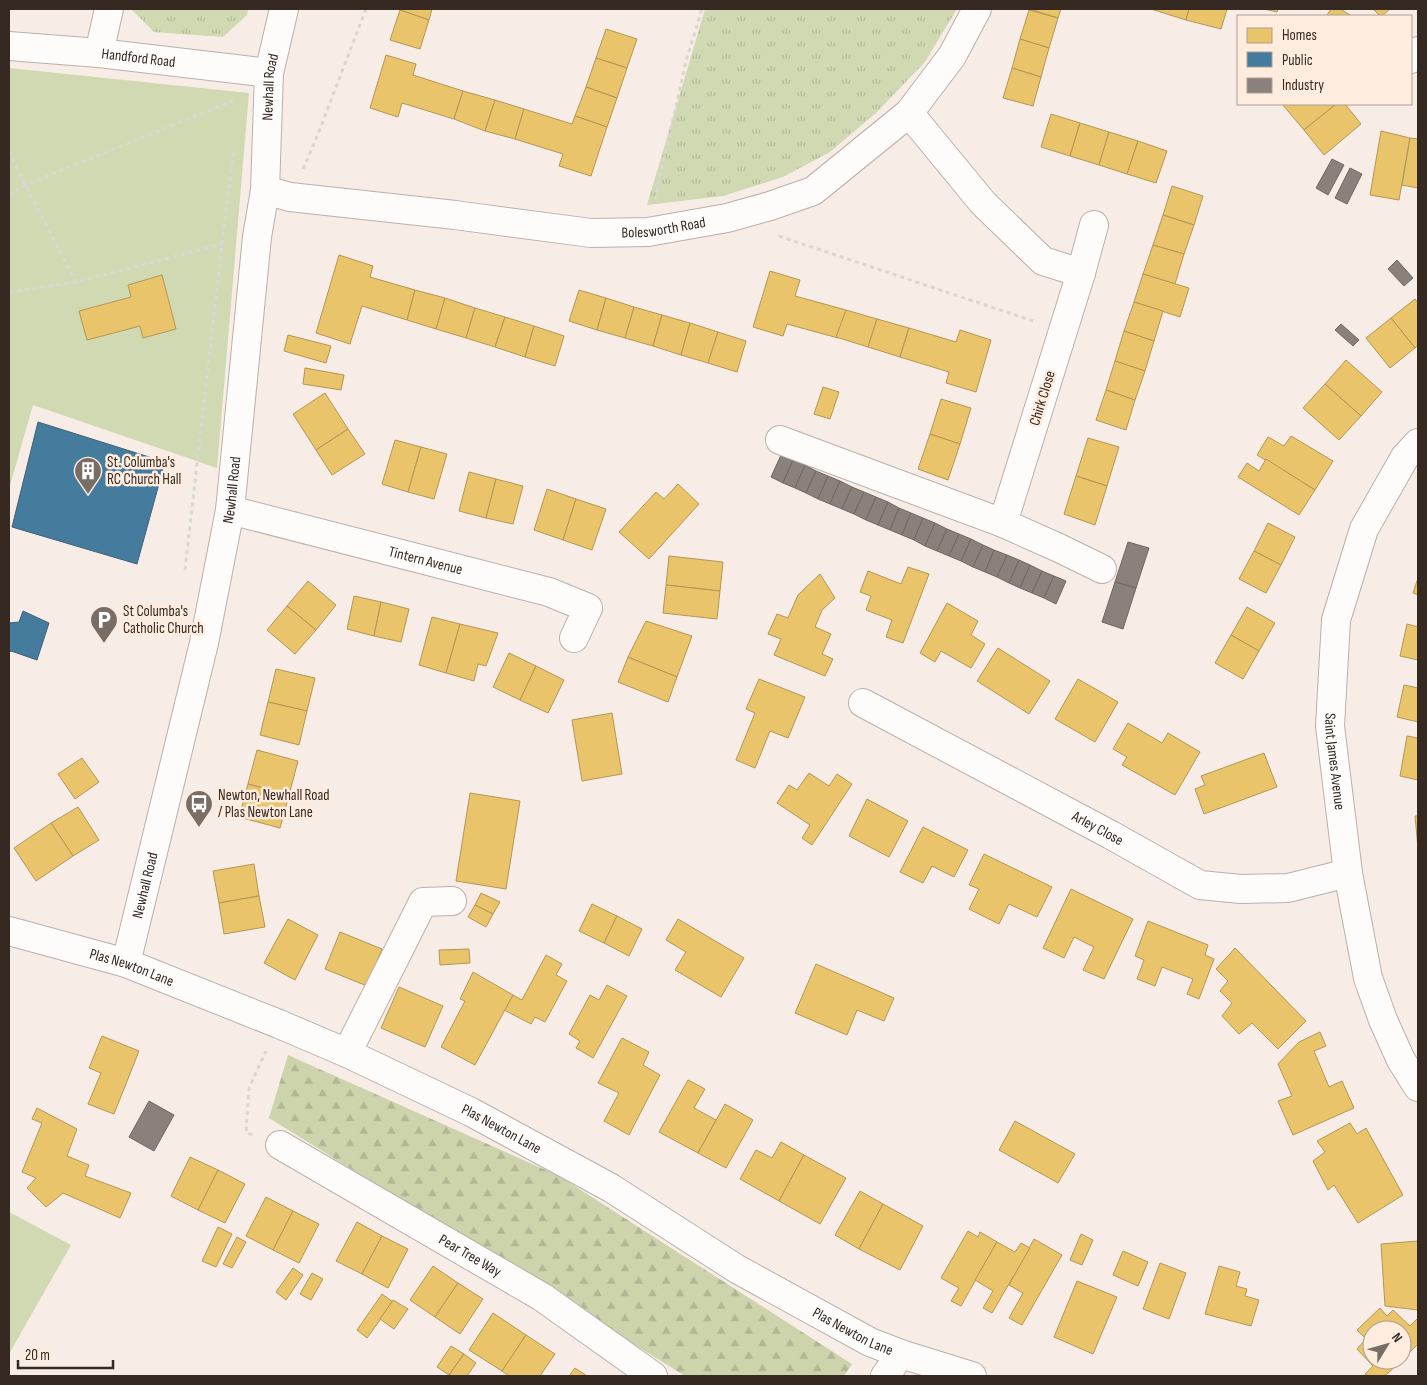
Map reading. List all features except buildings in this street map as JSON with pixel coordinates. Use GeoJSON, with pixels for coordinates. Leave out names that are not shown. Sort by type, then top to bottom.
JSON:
{"type":"FeatureCollection","features":[{"type":"Feature","properties":{"kind":"street"},"geometry":{"type":"LineString","coordinates":[[99,53],[109,9]]}},
{"type":"Feature","properties":{"kind":"street","name":"Newhall Road"},"geometry":{"type":"LineString","coordinates":[[126,963],[204,643],[230,510],[257,237],[278,194],[269,73],[284,9]]}},
{"type":"Feature","properties":{"kind":"street","name":"Bolesworth Road"},"geometry":{"type":"LineString","coordinates":[[278,194],[591,233],[648,232],[727,218],[813,191],[909,113],[952,56],[977,9]]}},
{"type":"Feature","properties":{"kind":"street","name":"Handford Road"},"geometry":{"type":"LineString","coordinates":[[9,46],[99,53],[269,73]]}},
{"type":"Feature","properties":{"kind":"street"},"geometry":{"type":"LineString","coordinates":[[909,113],[983,203],[1043,261],[1081,273]]}},
{"type":"Feature","properties":{"kind":"street","name":"Chirk Close"},"geometry":{"type":"LineString","coordinates":[[1003,523],[1081,273],[1094,225]]}},
{"type":"Feature","properties":{"kind":"street"},"geometry":{"type":"LineString","coordinates":[[780,440],[1003,523],[1102,570]]}},
{"type":"Feature","properties":{"kind":"street","name":"Saint James Avenue"},"geometry":{"type":"LineString","coordinates":[[1418,443],[1405,457],[1364,529],[1336,620],[1330,726],[1348,873],[1368,978],[1383,1020],[1402,1060],[1418,1087]]}},
{"type":"Feature","properties":{"kind":"street","name":"Tintern Avenue"},"geometry":{"type":"LineString","coordinates":[[230,510],[549,592],[588,608],[574,638]]}},
{"type":"Feature","properties":{"kind":"street","name":"Arley Close"},"geometry":{"type":"LineString","coordinates":[[864,702],[1200,885],[1241,889],[1288,888],[1348,873]]}},
{"type":"Feature","properties":{"kind":"street"},"geometry":{"type":"LineString","coordinates":[[347,1053],[423,902],[452,901]]}},
{"type":"Feature","properties":{"kind":"street","name":"Plas Newton Lane"},"geometry":{"type":"LineString","coordinates":[[9,931],[126,963],[347,1053],[470,1112],[603,1183],[738,1269],[870,1342],[901,1354],[972,1376]]}},
{"type":"Feature","properties":{"kind":"street","name":"Pear Tree Way"},"geometry":{"type":"LineString","coordinates":[[280,1145],[542,1297],[653,1376]]}},
{"type":"Feature","properties":{"kind":"street"},"geometry":{"type":"LineString","coordinates":[[886,1376],[901,1354]]}},
{"type":"Feature","properties":{"kind":"path"},"geometry":{"type":"LineString","coordinates":[[278,194],[318,134],[366,9]]}},
{"type":"Feature","properties":{"kind":"path"},"geometry":{"type":"LineString","coordinates":[[648,232],[686,61],[702,9]]}},
{"type":"Feature","properties":{"kind":"path"},"geometry":{"type":"LineString","coordinates":[[9,195],[24,184],[241,98],[231,97]]}},
{"type":"Feature","properties":{"kind":"path"},"geometry":{"type":"LineString","coordinates":[[184,578],[234,146]]}},
{"type":"Feature","properties":{"kind":"path"},"geometry":{"type":"LineString","coordinates":[[9,150],[24,184],[76,282]]}},
{"type":"Feature","properties":{"kind":"path"},"geometry":{"type":"LineString","coordinates":[[773,234],[1062,331]]}},
{"type":"Feature","properties":{"kind":"path"},"geometry":{"type":"LineString","coordinates":[[9,292],[76,282],[222,244],[257,237]]}},
{"type":"Feature","properties":{"kind":"path"},"geometry":{"type":"LineString","coordinates":[[279,1024],[249,1088],[246,1132],[270,1145],[280,1145]]}},
{"type":"Feature","properties":{"kind":"green space"},"geometry":{"type":"Polygon","coordinates":[[[131,9],[248,9],[247,15],[223,37],[154,32],[131,9]]]}},
{"type":"Feature","properties":{"kind":"green space"},"geometry":{"type":"Polygon","coordinates":[[[705,9],[957,9],[925,62],[876,113],[830,152],[783,177],[723,196],[647,205],[705,9]]]}},
{"type":"Feature","properties":{"kind":"green space"},"geometry":{"type":"Polygon","coordinates":[[[9,68],[249,93],[217,468],[33,405],[9,489],[9,68]]]}},
{"type":"Feature","properties":{"kind":"green space"},"geometry":{"type":"Polygon","coordinates":[[[288,1055],[559,1176],[852,1364],[844,1376],[685,1376],[269,1118],[288,1055]]]}},
{"type":"Feature","properties":{"kind":"green space"},"geometry":{"type":"Polygon","coordinates":[[[9,1212],[71,1245],[9,1354],[9,1212]]]}},
{"type":"Feature","properties":{"kind":"place","name":"St. Columba's RC Church Hall"},"geometry":{"type":"Point","coordinates":[88,495]}},
{"type":"Feature","properties":{"kind":"place","name":"St Columba's Catholic Church"},"geometry":{"type":"Point","coordinates":[104,644]}},
{"type":"Feature","properties":{"kind":"place","name":"Newton, Newhall Road / Plas Newton Lane"},"geometry":{"type":"Point","coordinates":[199,828]}}]}
